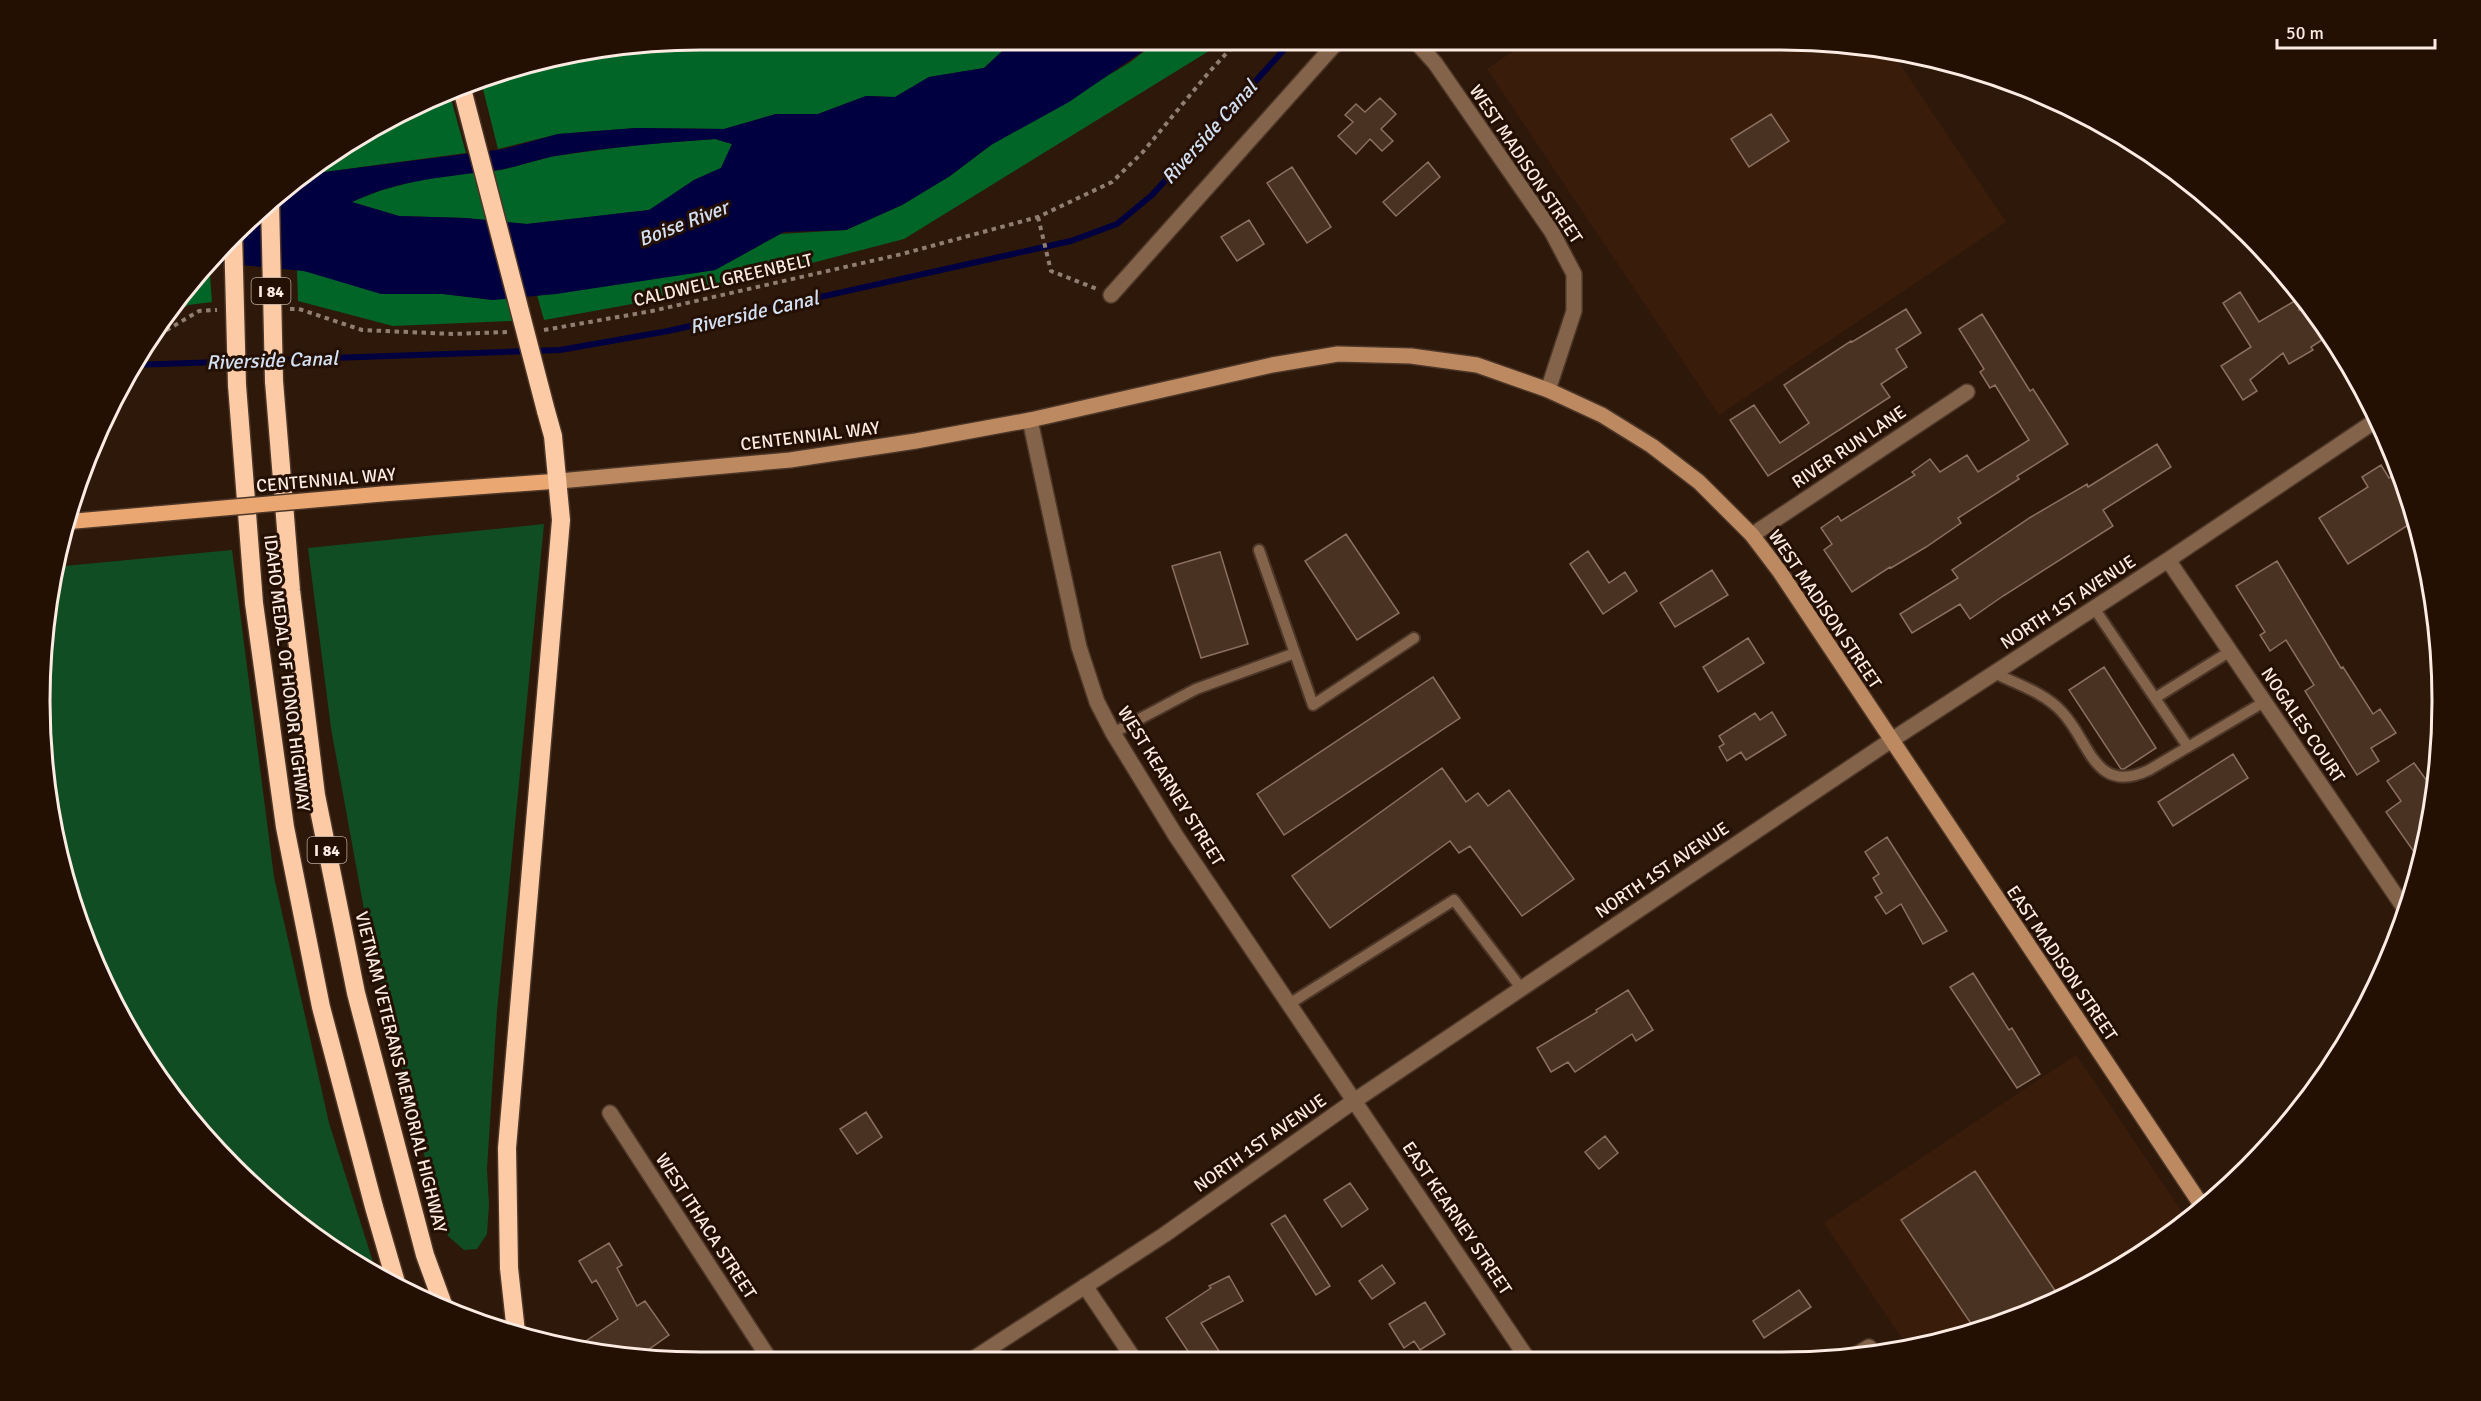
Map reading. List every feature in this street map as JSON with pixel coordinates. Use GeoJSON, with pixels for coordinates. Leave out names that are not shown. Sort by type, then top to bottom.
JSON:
{"type":"FeatureCollection","features":[{"type":"Feature","properties":{"kind":"highway"},"geometry":{"type":"LineString","coordinates":[[463,94],[553,436],[561,520],[507,1148],[509,1268],[515,1324]]}},
{"type":"Feature","properties":{"kind":"highway","name":"VIETNAM VETERANS MEMORIAL HIGHWAY"},"geometry":{"type":"LineString","coordinates":[[270,212],[274,381],[291,590],[316,795],[356,993],[425,1256],[440,1297]]}},
{"type":"Feature","properties":{"kind":"highway","name":"IDAHO MEDAL OF HONOR HIGHWAY"},"geometry":{"type":"LineString","coordinates":[[233,247],[237,384],[254,603],[285,827],[321,1007],[393,1274]]}},
{"type":"Feature","properties":{"kind":"main road","name":"CENTENNIAL WAY"},"geometry":{"type":"LineString","coordinates":[[75,521],[790,460],[916,441],[1030,420],[1272,364],[1338,354],[1411,356],[1477,365],[1548,390]]}},
{"type":"Feature","properties":{"kind":"main road","name":"WEST MADISON STREET"},"geometry":{"type":"LineString","coordinates":[[1548,390],[1602,415],[1652,446],[1698,482],[1752,535],[1780,573],[1890,741]]}},
{"type":"Feature","properties":{"kind":"main road","name":"EAST MADISON STREET"},"geometry":{"type":"LineString","coordinates":[[1890,741],[2198,1200]]}},
{"type":"Feature","properties":{"kind":"street"},"geometry":{"type":"LineString","coordinates":[[1111,295],[1330,50]]}},
{"type":"Feature","properties":{"kind":"street","name":"WEST MADISON STREET"},"geometry":{"type":"LineString","coordinates":[[1423,50],[1435,63],[1552,232],[1574,274],[1574,311],[1548,390]]}},
{"type":"Feature","properties":{"kind":"street","name":"RIVER RUN LANE"},"geometry":{"type":"LineString","coordinates":[[1752,535],[1967,392]]}},
{"type":"Feature","properties":{"kind":"street","name":"WEST KEARNEY STREET"},"geometry":{"type":"LineString","coordinates":[[1030,420],[1079,647],[1097,702],[1113,733],[1176,836],[1354,1101]]}},
{"type":"Feature","properties":{"kind":"street","name":"NORTH 1ST AVENUE"},"geometry":{"type":"LineString","coordinates":[[984,1352],[1164,1235],[1354,1101],[1890,741],[2168,560],[2370,425]]}},
{"type":"Feature","properties":{"kind":"street","name":"NOGALES COURT"},"geometry":{"type":"LineString","coordinates":[[2168,560],[2400,901]]}},
{"type":"Feature","properties":{"kind":"street","name":"EAST KEARNEY STREET"},"geometry":{"type":"LineString","coordinates":[[1354,1101],[1523,1352]]}},
{"type":"Feature","properties":{"kind":"street","name":"WEST ITHACA STREET"},"geometry":{"type":"LineString","coordinates":[[610,1113],[765,1352]]}},
{"type":"Feature","properties":{"kind":"street"},"geometry":{"type":"LineString","coordinates":[[1085,1286],[1129,1352]]}},
{"type":"Feature","properties":{"kind":"lane"},"geometry":{"type":"LineString","coordinates":[[1259,550],[1313,705],[1414,638]]}},
{"type":"Feature","properties":{"kind":"lane"},"geometry":{"type":"LineString","coordinates":[[2094,608],[2188,747]]}},
{"type":"Feature","properties":{"kind":"lane"},"geometry":{"type":"LineString","coordinates":[[2155,698],[2229,652]]}},
{"type":"Feature","properties":{"kind":"lane"},"geometry":{"type":"LineString","coordinates":[[1113,733],[1196,689],[1295,653]]}},
{"type":"Feature","properties":{"kind":"lane"},"geometry":{"type":"LineString","coordinates":[[1994,673],[2049,700],[2063,712],[2076,730],[2096,766],[2122,777],[2137,776],[2264,702]]}},
{"type":"Feature","properties":{"kind":"lane"},"geometry":{"type":"LineString","coordinates":[[1289,1004],[1454,900],[1521,988]]}},
{"type":"Feature","properties":{"kind":"path","name":"CALDWELL GREENBELT"},"geometry":{"type":"LineString","coordinates":[[540,330],[652,311],[857,265],[1038,217],[1112,182],[1143,153],[1230,50]]}},
{"type":"Feature","properties":{"kind":"path"},"geometry":{"type":"LineString","coordinates":[[1038,217],[1051,272],[1111,295]]}},
{"type":"Feature","properties":{"kind":"path"},"geometry":{"type":"LineString","coordinates":[[288,309],[299,309],[362,330],[453,334],[519,331]]}},
{"type":"Feature","properties":{"kind":"path"},"geometry":{"type":"LineString","coordinates":[[165,331],[199,311],[221,310]]}},
{"type":"Feature","properties":{"kind":"shaded area"},"geometry":{"type":"Polygon","coordinates":[[[1515,50],[1823,51],[1897,60],[2006,222],[1719,415],[1487,69],[1515,50]]]}},
{"type":"Feature","properties":{"kind":"shaded area"},"geometry":{"type":"Polygon","coordinates":[[[2076,1055],[2183,1212],[2142,1242],[2106,1264],[2030,1302],[1990,1317],[1903,1340],[1824,1223],[2076,1055]]]}},
{"type":"Feature","properties":{"kind":"green space"},"geometry":{"type":"Polygon","coordinates":[[[1003,50],[984,68],[929,77],[895,97],[866,96],[818,114],[776,114],[724,129],[636,128],[558,134],[498,149],[483,87],[573,62],[658,51],[1003,50]]]}},
{"type":"Feature","properties":{"kind":"green space"},"geometry":{"type":"Polygon","coordinates":[[[1146,50],[1210,50],[904,239],[704,291],[544,320],[537,295],[715,270],[780,234],[846,230],[902,205],[950,176],[991,145],[1129,63],[1146,50]]]}},
{"type":"Feature","properties":{"kind":"green space"},"geometry":{"type":"Polygon","coordinates":[[[451,99],[466,153],[320,173],[375,137],[451,99]]]}},
{"type":"Feature","properties":{"kind":"green space"},"geometry":{"type":"Polygon","coordinates":[[[715,139],[732,144],[721,168],[694,180],[650,210],[527,224],[465,218],[399,216],[351,202],[382,190],[431,177],[501,170],[554,156],[636,145],[715,139]]]}},
{"type":"Feature","properties":{"kind":"green space"},"geometry":{"type":"Polygon","coordinates":[[[297,270],[443,294],[493,300],[507,298],[512,321],[393,326],[298,301],[297,270]]]}},
{"type":"Feature","properties":{"kind":"green space"},"geometry":{"type":"Polygon","coordinates":[[[210,272],[212,302],[188,305],[179,311],[210,272]]]}},
{"type":"Feature","properties":{"kind":"green space"},"geometry":{"type":"Polygon","coordinates":[[[544,524],[497,1011],[487,1169],[489,1205],[487,1234],[477,1249],[464,1250],[448,1236],[433,1190],[369,937],[331,728],[308,548],[544,524]]]}},
{"type":"Feature","properties":{"kind":"green space"},"geometry":{"type":"Polygon","coordinates":[[[232,550],[274,877],[329,1123],[373,1263],[339,1242],[271,1190],[211,1130],[159,1062],[137,1026],[99,950],[84,910],[62,828],[51,743],[51,658],[64,566],[232,550]]]}},
{"type":"Feature","properties":{"kind":"water","name":"Boise River"},"geometry":{"type":"Polygon","coordinates":[[[1003,50],[1145,50],[1069,102],[991,145],[950,176],[902,205],[846,230],[784,232],[715,270],[556,294],[493,300],[443,294],[381,294],[304,271],[219,263],[271,211],[320,173],[504,149],[558,134],[636,128],[724,129],[776,114],[818,114],[866,96],[895,97],[929,77],[984,68],[1003,50]],[[715,139],[635,146],[549,157],[505,169],[406,184],[370,194],[352,202],[399,216],[465,218],[527,224],[649,210],[694,180],[721,168],[732,144],[715,139]]]}},
{"type":"Feature","properties":{"kind":"building"},"geometry":{"type":"Polygon","coordinates":[[[1380,98],[1396,114],[1381,129],[1393,141],[1382,151],[1370,139],[1356,154],[1338,136],[1353,122],[1345,115],[1356,104],[1365,112],[1380,98]]]}},
{"type":"Feature","properties":{"kind":"building"},"geometry":{"type":"Polygon","coordinates":[[[1771,114],[1789,141],[1749,167],[1731,139],[1771,114]]]}},
{"type":"Feature","properties":{"kind":"building"},"geometry":{"type":"Polygon","coordinates":[[[1428,162],[1440,177],[1396,216],[1383,202],[1428,162]]]}},
{"type":"Feature","properties":{"kind":"building"},"geometry":{"type":"Polygon","coordinates":[[[1292,167],[1331,227],[1307,243],[1267,183],[1292,167]]]}},
{"type":"Feature","properties":{"kind":"building"},"geometry":{"type":"Polygon","coordinates":[[[1249,220],[1264,244],[1237,261],[1221,237],[1249,220]]]}},
{"type":"Feature","properties":{"kind":"building"},"geometry":{"type":"Polygon","coordinates":[[[2240,292],[2259,322],[2295,301],[2322,340],[2311,347],[2313,350],[2289,364],[2283,353],[2250,380],[2257,391],[2243,400],[2221,366],[2251,347],[2223,303],[2240,292]]]}},
{"type":"Feature","properties":{"kind":"building"},"geometry":{"type":"Polygon","coordinates":[[[1906,309],[1921,333],[1896,349],[1907,367],[1881,384],[1890,397],[1768,476],[1730,420],[1754,405],[1780,443],[1809,423],[1784,385],[1851,341],[1906,309]]]}},
{"type":"Feature","properties":{"kind":"building"},"geometry":{"type":"Polygon","coordinates":[[[1982,314],[2030,391],[2033,389],[2068,444],[2017,476],[2019,479],[1958,518],[1961,523],[1926,547],[1852,592],[1824,550],[1832,544],[1821,528],[1838,516],[1841,521],[1915,475],[1912,472],[1930,459],[1940,472],[1967,455],[1978,472],[2029,440],[1995,385],[1990,388],[1980,372],[1984,369],[1959,329],[1982,314]]]}},
{"type":"Feature","properties":{"kind":"building"},"geometry":{"type":"Polygon","coordinates":[[[2157,444],[2171,467],[2103,510],[2113,526],[1970,619],[1960,604],[1912,633],[1900,614],[1958,578],[1952,570],[2031,517],[2087,484],[2088,487],[2157,444]]]}},
{"type":"Feature","properties":{"kind":"building"},"geometry":{"type":"Polygon","coordinates":[[[2381,465],[2389,478],[2392,476],[2407,526],[2348,564],[2319,518],[2368,487],[2362,477],[2381,465]]]}},
{"type":"Feature","properties":{"kind":"building"},"geometry":{"type":"Polygon","coordinates":[[[1346,534],[1399,613],[1357,640],[1305,561],[1346,534]]]}},
{"type":"Feature","properties":{"kind":"building"},"geometry":{"type":"Polygon","coordinates":[[[1588,551],[1609,583],[1625,572],[1637,591],[1603,614],[1570,564],[1588,551]]]}},
{"type":"Feature","properties":{"kind":"building"},"geometry":{"type":"Polygon","coordinates":[[[1220,552],[1248,644],[1201,658],[1172,566],[1220,552]]]}},
{"type":"Feature","properties":{"kind":"building"},"geometry":{"type":"Polygon","coordinates":[[[2277,561],[2341,668],[2343,667],[2373,714],[2380,709],[2396,733],[2371,748],[2379,761],[2357,775],[2305,691],[2314,685],[2286,640],[2270,651],[2260,635],[2265,632],[2236,586],[2277,561]]]}},
{"type":"Feature","properties":{"kind":"building"},"geometry":{"type":"Polygon","coordinates":[[[1712,570],[1728,595],[1675,627],[1660,603],[1712,570]]]}},
{"type":"Feature","properties":{"kind":"building"},"geometry":{"type":"Polygon","coordinates":[[[1748,638],[1764,663],[1718,692],[1703,667],[1748,638]]]}},
{"type":"Feature","properties":{"kind":"building"},"geometry":{"type":"Polygon","coordinates":[[[2104,667],[2156,748],[2124,769],[2121,769],[2069,690],[2104,667]]]}},
{"type":"Feature","properties":{"kind":"building"},"geometry":{"type":"Polygon","coordinates":[[[1433,677],[1460,718],[1284,835],[1257,794],[1433,677]]]}},
{"type":"Feature","properties":{"kind":"building"},"geometry":{"type":"Polygon","coordinates":[[[1772,712],[1786,735],[1746,760],[1741,752],[1727,761],[1719,747],[1724,744],[1719,736],[1755,713],[1760,720],[1772,712]]]}},
{"type":"Feature","properties":{"kind":"building"},"geometry":{"type":"Polygon","coordinates":[[[2233,754],[2248,778],[2173,826],[2158,802],[2233,754]]]}},
{"type":"Feature","properties":{"kind":"building"},"geometry":{"type":"Polygon","coordinates":[[[2414,763],[2426,780],[2413,851],[2386,812],[2401,801],[2387,781],[2414,763]]]}},
{"type":"Feature","properties":{"kind":"building"},"geometry":{"type":"Polygon","coordinates":[[[1442,768],[1466,802],[1478,793],[1488,806],[1509,790],[1574,879],[1522,916],[1470,846],[1459,853],[1450,841],[1330,928],[1292,876],[1442,768]]]}},
{"type":"Feature","properties":{"kind":"building"},"geometry":{"type":"Polygon","coordinates":[[[1887,837],[1947,931],[1923,944],[1901,904],[1886,914],[1875,897],[1882,893],[1873,878],[1879,874],[1865,852],[1887,837]]]}},
{"type":"Feature","properties":{"kind":"building"},"geometry":{"type":"Polygon","coordinates":[[[1973,973],[2009,1030],[2012,1028],[2040,1074],[2017,1088],[1950,987],[1973,973]]]}},
{"type":"Feature","properties":{"kind":"building"},"geometry":{"type":"Polygon","coordinates":[[[1628,990],[1653,1030],[1636,1041],[1632,1034],[1575,1072],[1568,1062],[1551,1072],[1537,1048],[1597,1012],[1596,1010],[1628,990]]]}},
{"type":"Feature","properties":{"kind":"building"},"geometry":{"type":"Polygon","coordinates":[[[866,1112],[882,1137],[857,1154],[840,1129],[866,1112]]]}},
{"type":"Feature","properties":{"kind":"building"},"geometry":{"type":"Polygon","coordinates":[[[1605,1136],[1618,1153],[1599,1169],[1585,1152],[1605,1136]]]}},
{"type":"Feature","properties":{"kind":"building"},"geometry":{"type":"Polygon","coordinates":[[[1975,1171],[2055,1290],[2030,1302],[1970,1323],[1901,1220],[1975,1171]]]}},
{"type":"Feature","properties":{"kind":"building"},"geometry":{"type":"Polygon","coordinates":[[[1350,1183],[1368,1209],[1342,1227],[1324,1200],[1350,1183]]]}},
{"type":"Feature","properties":{"kind":"building"},"geometry":{"type":"Polygon","coordinates":[[[1285,1215],[1330,1286],[1316,1295],[1271,1224],[1285,1215]]]}},
{"type":"Feature","properties":{"kind":"building"},"geometry":{"type":"Polygon","coordinates":[[[609,1243],[622,1265],[617,1268],[637,1306],[645,1301],[669,1335],[649,1349],[586,1341],[618,1319],[596,1280],[592,1283],[579,1261],[609,1243]]]}},
{"type":"Feature","properties":{"kind":"building"},"geometry":{"type":"Polygon","coordinates":[[[1382,1265],[1395,1283],[1372,1299],[1359,1281],[1382,1265]]]}},
{"type":"Feature","properties":{"kind":"building"},"geometry":{"type":"Polygon","coordinates":[[[1229,1276],[1243,1301],[1201,1323],[1219,1351],[1188,1352],[1166,1318],[1211,1288],[1209,1286],[1229,1276]]]}},
{"type":"Feature","properties":{"kind":"building"},"geometry":{"type":"Polygon","coordinates":[[[1799,1290],[1811,1307],[1764,1338],[1753,1321],[1799,1290]]]}},
{"type":"Feature","properties":{"kind":"building"},"geometry":{"type":"Polygon","coordinates":[[[1425,1302],[1445,1334],[1420,1350],[1414,1341],[1404,1348],[1389,1324],[1425,1302]]]}},
{"type":"Feature","properties":{"kind":"waterway","name":"Riverside Canal"},"geometry":{"type":"LineString","coordinates":[[143,365],[560,350],[668,331],[1071,241],[1117,224],[1152,195],[1284,50]]}}]}
